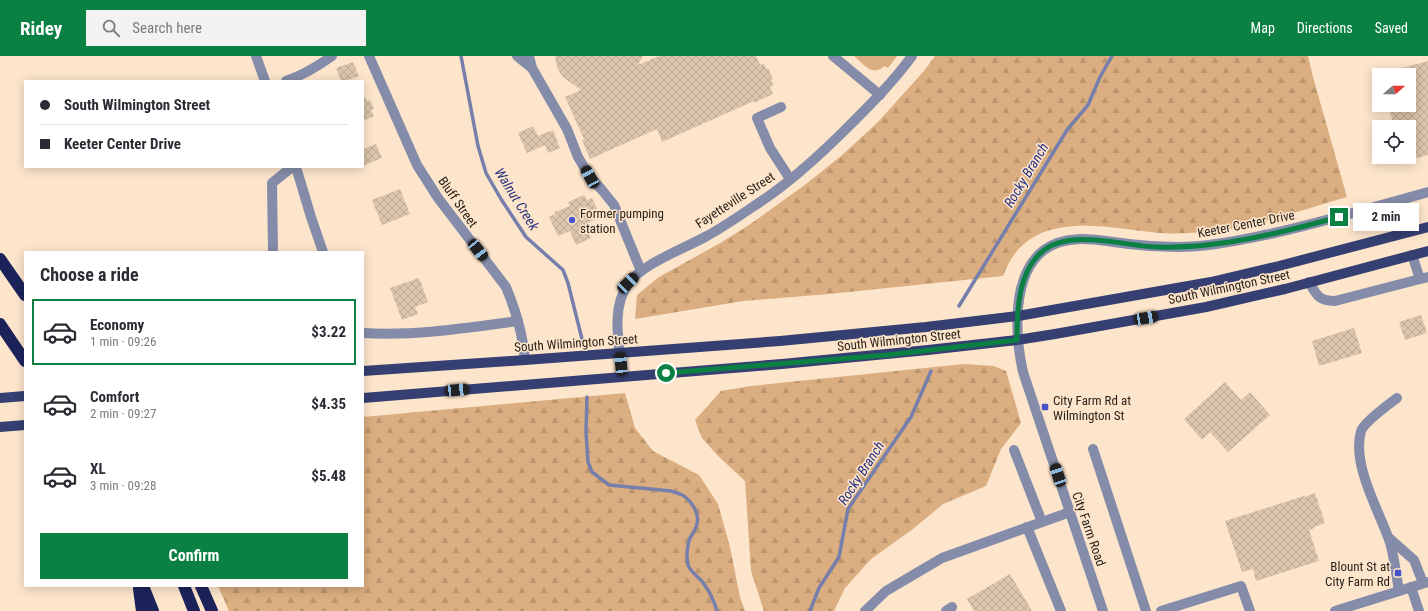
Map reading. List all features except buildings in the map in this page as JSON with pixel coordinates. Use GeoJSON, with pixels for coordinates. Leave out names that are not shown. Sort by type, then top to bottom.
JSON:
{"type":"FeatureCollection","features":[{"type":"Feature","properties":{"kind":"highway"},"geometry":{"type":"LineString","coordinates":[[0,259],[24,294]]}},
{"type":"Feature","properties":{"kind":"highway"},"geometry":{"type":"LineString","coordinates":[[0,324],[24,359]]}},
{"type":"Feature","properties":{"kind":"highway"},"geometry":{"type":"LineString","coordinates":[[138,587],[142,611]]}},
{"type":"Feature","properties":{"kind":"highway"},"geometry":{"type":"LineString","coordinates":[[143,587],[153,611]]}},
{"type":"Feature","properties":{"kind":"highway"},"geometry":{"type":"LineString","coordinates":[[184,587],[194,611]]}},
{"type":"Feature","properties":{"kind":"highway"},"geometry":{"type":"LineString","coordinates":[[201,587],[212,611]]}},
{"type":"Feature","properties":{"kind":"main road","name":"South Wilmington Street"},"geometry":{"type":"LineString","coordinates":[[364,371],[620,353],[885,331],[1018,316],[1211,282],[1428,227]]}},
{"type":"Feature","properties":{"kind":"main road","name":"South Wilmington Street"},"geometry":{"type":"LineString","coordinates":[[364,398],[872,356],[1017,340],[1206,307],[1428,251]]}},
{"type":"Feature","properties":{"kind":"main road"},"geometry":{"type":"LineString","coordinates":[[0,398],[24,396]]}},
{"type":"Feature","properties":{"kind":"main road"},"geometry":{"type":"LineString","coordinates":[[0,427],[24,425]]}},
{"type":"Feature","properties":{"kind":"street"},"geometry":{"type":"LineString","coordinates":[[256,56],[265,80]]}},
{"type":"Feature","properties":{"kind":"street"},"geometry":{"type":"LineString","coordinates":[[289,80],[299,77],[317,67],[332,56]]}},
{"type":"Feature","properties":{"kind":"street","name":"Bluff Street"},"geometry":{"type":"LineString","coordinates":[[369,56],[417,165],[442,204],[506,287],[513,304],[524,344],[525,360]]}},
{"type":"Feature","properties":{"kind":"street"},"geometry":{"type":"LineString","coordinates":[[517,56],[532,68]]}},
{"type":"Feature","properties":{"kind":"street"},"geometry":{"type":"LineString","coordinates":[[529,56],[532,68],[567,129],[578,157],[590,177],[614,205],[641,271]]}},
{"type":"Feature","properties":{"kind":"street"},"geometry":{"type":"LineString","coordinates":[[833,56],[880,95]]}},
{"type":"Feature","properties":{"kind":"street","name":"Fayetteville Street"},"geometry":{"type":"LineString","coordinates":[[622,376],[618,316],[622,294],[628,283],[651,264],[712,232],[756,205],[790,179],[825,150],[880,95],[912,56]]}},
{"type":"Feature","properties":{"kind":"street"},"geometry":{"type":"LineString","coordinates":[[781,107],[757,118],[770,148],[790,179]]}},
{"type":"Feature","properties":{"kind":"street"},"geometry":{"type":"LineString","coordinates":[[273,251],[272,183],[291,168]]}},
{"type":"Feature","properties":{"kind":"street"},"geometry":{"type":"LineString","coordinates":[[296,168],[323,251]]}},
{"type":"Feature","properties":{"kind":"street","name":"Keeter Center Drive"},"geometry":{"type":"LineString","coordinates":[[1017,340],[1018,316],[1023,281],[1028,268],[1034,259],[1054,244],[1077,239],[1156,247],[1213,245],[1233,242],[1325,221],[1428,192]]}},
{"type":"Feature","properties":{"kind":"street"},"geometry":{"type":"LineString","coordinates":[[1309,282],[1317,296],[1326,301],[1335,301],[1424,278],[1412,255]]}},
{"type":"Feature","properties":{"kind":"street"},"geometry":{"type":"LineString","coordinates":[[364,334],[384,335],[424,333],[518,321]]}},
{"type":"Feature","properties":{"kind":"street","name":"City Farm Road"},"geometry":{"type":"LineString","coordinates":[[1017,340],[1023,372],[1103,611]]}},
{"type":"Feature","properties":{"kind":"street"},"geometry":{"type":"LineString","coordinates":[[1397,398],[1382,408],[1362,430],[1360,455],[1371,496],[1389,538],[1399,591]]}},
{"type":"Feature","properties":{"kind":"street"},"geometry":{"type":"LineString","coordinates":[[1093,449],[1146,611]]}},
{"type":"Feature","properties":{"kind":"street"},"geometry":{"type":"LineString","coordinates":[[1014,450],[1042,522]]}},
{"type":"Feature","properties":{"kind":"street"},"geometry":{"type":"LineString","coordinates":[[865,611],[886,591],[942,558],[1070,512]]}},
{"type":"Feature","properties":{"kind":"street"},"geometry":{"type":"LineString","coordinates":[[1027,527],[1061,611]]}},
{"type":"Feature","properties":{"kind":"street"},"geometry":{"type":"LineString","coordinates":[[1336,611],[1425,583],[1414,560],[1389,538]]}},
{"type":"Feature","properties":{"kind":"street"},"geometry":{"type":"LineString","coordinates":[[1161,611],[1240,586],[1250,611]]}},
{"type":"Feature","properties":{"kind":"street"},"geometry":{"type":"LineString","coordinates":[[1411,587],[1419,611]]}},
{"type":"Feature","properties":{"kind":"green space"},"geometry":{"type":"Polygon","coordinates":[[[854,56],[897,56],[888,68],[885,66],[880,69],[872,70],[854,56]]]}},
{"type":"Feature","properties":{"kind":"green space"},"geometry":{"type":"Polygon","coordinates":[[[935,56],[1308,56],[1347,197],[1259,223],[1205,232],[1160,233],[1115,227],[1091,226],[1069,226],[1048,230],[1030,239],[1015,254],[1003,276],[829,294],[743,301],[635,319],[637,295],[659,277],[722,242],[749,225],[806,184],[841,156],[877,123],[924,71],[935,56]]]}},
{"type":"Feature","properties":{"kind":"green space"},"geometry":{"type":"Polygon","coordinates":[[[964,364],[994,366],[1006,371],[1021,423],[1001,449],[986,486],[943,504],[913,529],[871,559],[845,588],[834,611],[764,611],[751,571],[745,481],[718,456],[702,438],[695,420],[721,391],[751,386],[964,364]]]}},
{"type":"Feature","properties":{"kind":"green space"},"geometry":{"type":"Polygon","coordinates":[[[625,393],[635,428],[653,451],[699,475],[718,504],[730,547],[740,597],[745,611],[229,611],[218,587],[364,587],[364,417],[625,393]]]}},
{"type":"Feature","properties":{"kind":"waterway","name":"Walnut Creek"},"geometry":{"type":"LineString","coordinates":[[461,56],[478,146],[486,173],[526,237],[563,270],[568,283],[582,339]]}},
{"type":"Feature","properties":{"kind":"waterway","name":"Rocky Branch"},"geometry":{"type":"LineString","coordinates":[[959,306],[1067,130],[1088,105],[1100,77],[1112,56]]}},
{"type":"Feature","properties":{"kind":"waterway","name":"Rocky Branch"},"geometry":{"type":"LineString","coordinates":[[810,611],[819,588],[839,557],[848,509],[911,417],[931,371]]}},
{"type":"Feature","properties":{"kind":"waterway","name":"Walnut Creek"},"geometry":{"type":"LineString","coordinates":[[587,397],[586,432],[588,462],[592,472],[609,485],[671,491],[684,496],[691,502],[696,511],[698,520],[696,528],[688,544],[688,565],[708,590],[717,611]]}},
{"type":"Feature","properties":{"kind":"place","name":"Former pumping station"},"geometry":{"type":"Point","coordinates":[572,220]}},
{"type":"Feature","properties":{"kind":"place","name":"City Farm Rd at Wilmington St"},"geometry":{"type":"Point","coordinates":[1045,407]}},
{"type":"Feature","properties":{"kind":"place","name":"Blount St at City Farm Rd"},"geometry":{"type":"Point","coordinates":[1398,573]}},
{"type":"Feature","properties":{"kind":"route"},"geometry":{"type":"LineString","coordinates":[[666,373],[887,355],[1017,340],[1020,295],[1028,268],[1034,259],[1054,244],[1077,239],[1156,247],[1213,245],[1279,232],[1339,217]]}}]}
